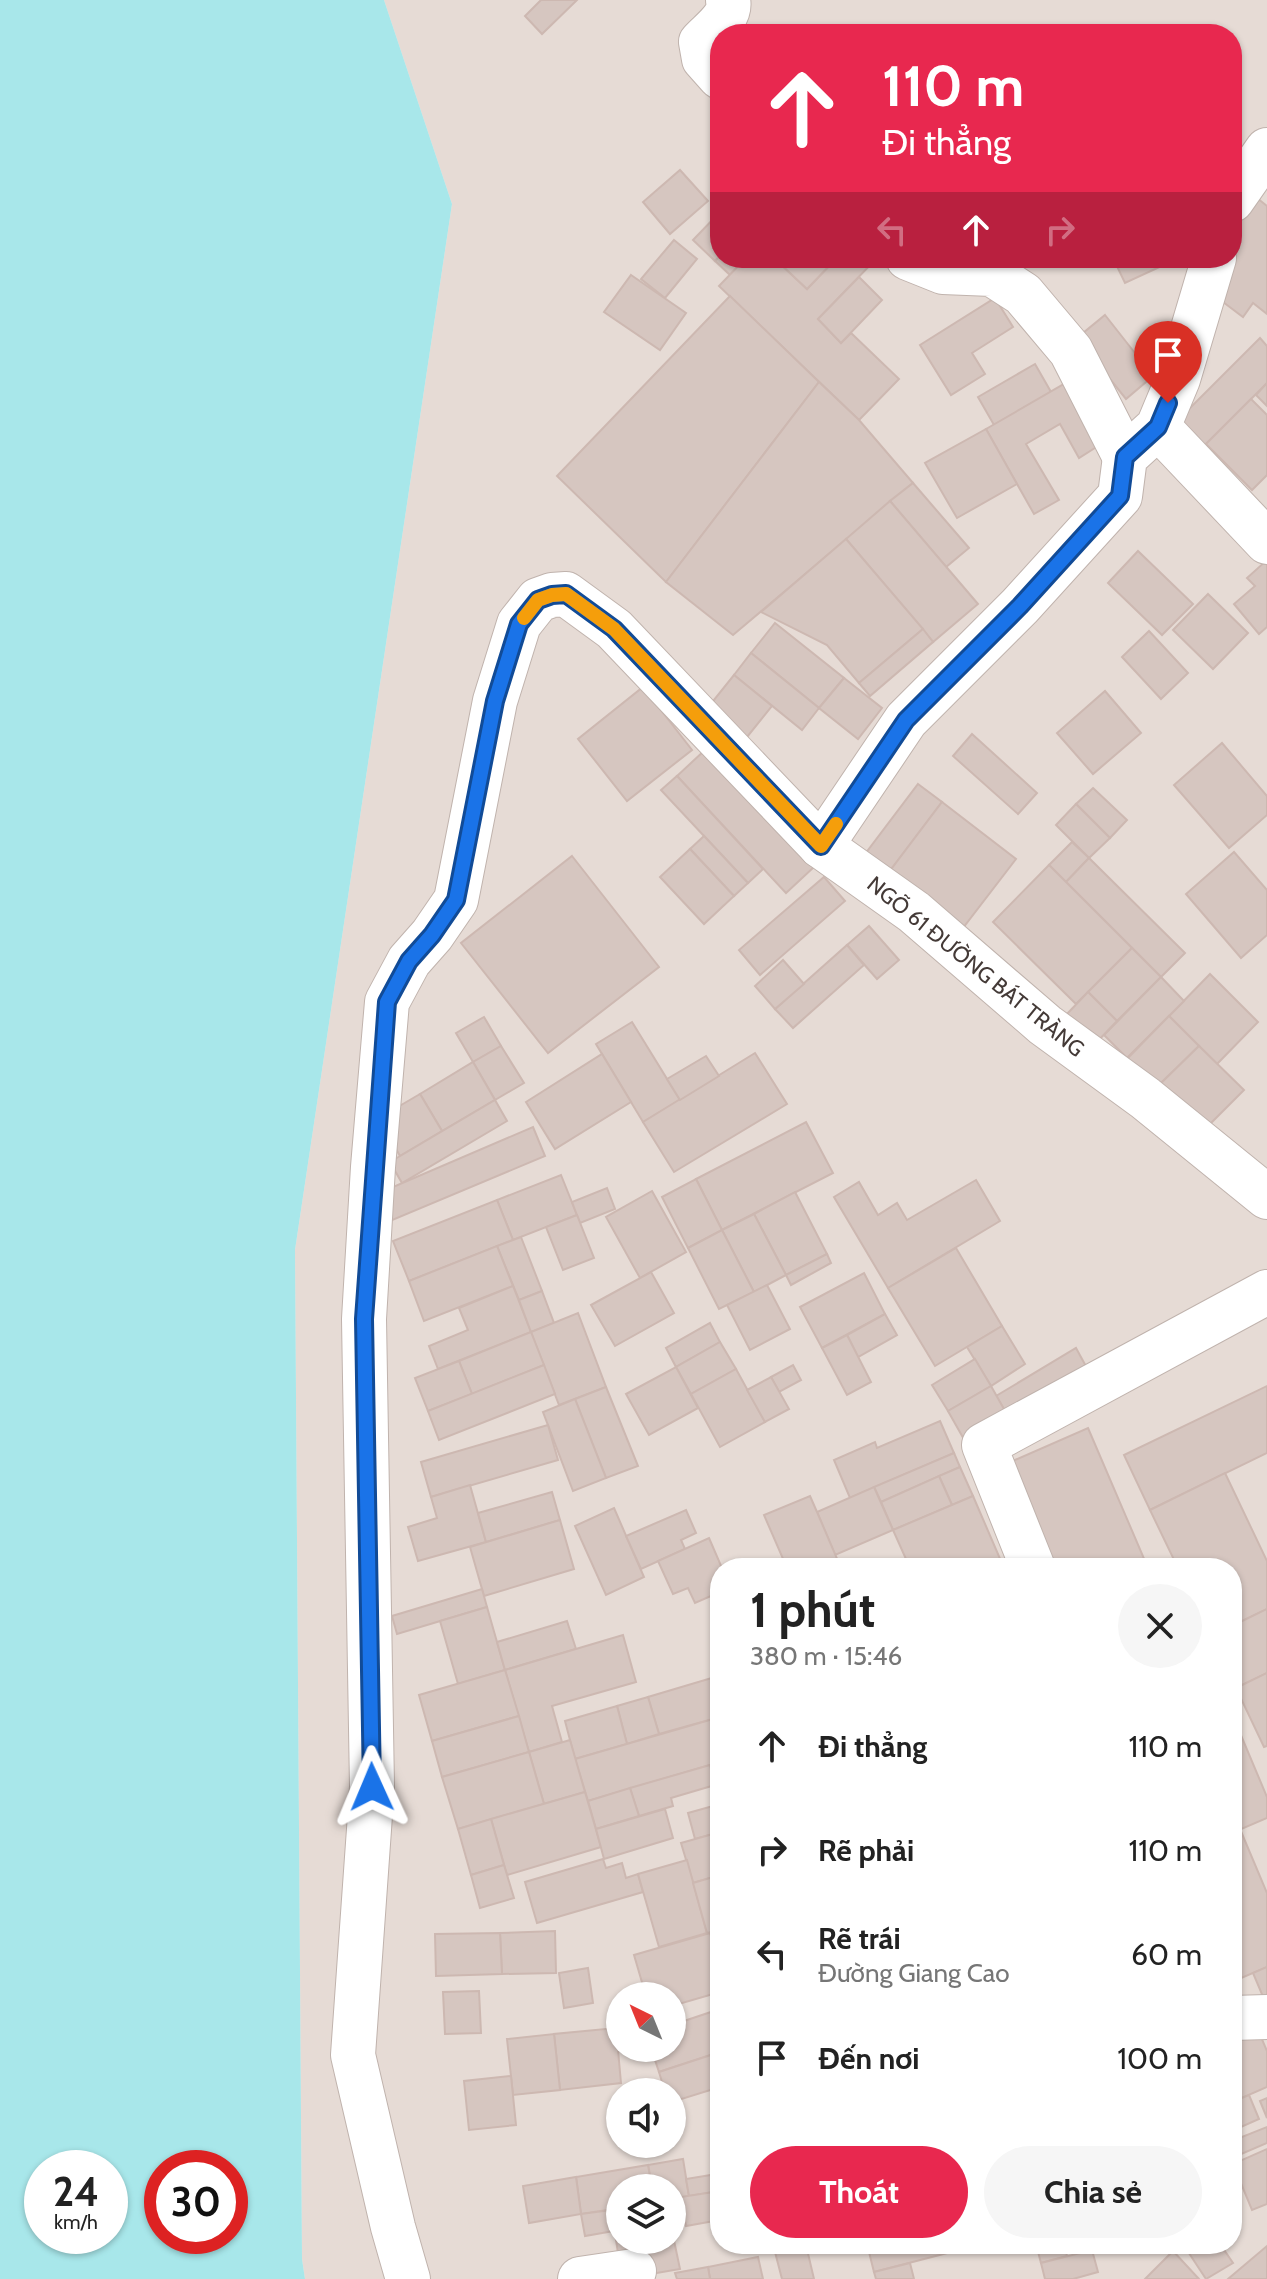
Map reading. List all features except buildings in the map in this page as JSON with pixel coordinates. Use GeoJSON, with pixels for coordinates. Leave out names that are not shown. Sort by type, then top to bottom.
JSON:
{"type":"FeatureCollection","features":[{"type":"Feature","properties":{"kind":"street"},"geometry":{"type":"LineString","coordinates":[[718,24],[730,7],[728,0]]}},
{"type":"Feature","properties":{"kind":"street"},"geometry":{"type":"LineString","coordinates":[[710,32],[701,42],[704,59],[710,66]]}},
{"type":"Feature","properties":{"kind":"street"},"geometry":{"type":"LineString","coordinates":[[1242,186],[1267,150]]}},
{"type":"Feature","properties":{"kind":"street"},"geometry":{"type":"LineString","coordinates":[[821,846],[906,720],[1020,606],[1120,496],[1125,457],[1071,351],[1023,294],[992,274],[943,272],[933,268]]}},
{"type":"Feature","properties":{"kind":"street"},"geometry":{"type":"LineString","coordinates":[[1125,457],[1158,427],[1178,379],[1211,268]]}},
{"type":"Feature","properties":{"kind":"street"},"geometry":{"type":"LineString","coordinates":[[1158,427],[1267,542]]}},
{"type":"Feature","properties":{"kind":"street","name":"NGÕ 61 ĐƯỜNG BÁT TRÀNG"},"geometry":{"type":"LineString","coordinates":[[408,2279],[353,2055],[372,1787],[364,1319],[373,1167],[387,1002],[409,961],[456,900],[495,701],[519,624],[538,600],[566,594],[614,629],[821,846],[914,912],[1045,1025],[1145,1098],[1267,1197]]}},
{"type":"Feature","properties":{"kind":"street"},"geometry":{"type":"LineString","coordinates":[[1029,1558],[984,1445],[1267,1292]]}},
{"type":"Feature","properties":{"kind":"street"},"geometry":{"type":"LineString","coordinates":[[1242,2018],[1267,2017]]}},
{"type":"Feature","properties":{"kind":"street"},"geometry":{"type":"LineString","coordinates":[[580,2279],[634,2271]]}},
{"type":"Feature","properties":{"kind":"shaded area"},"geometry":{"type":"Polygon","coordinates":[[[384,0],[1267,0],[1267,2279],[305,2279],[302,2259],[295,1250],[452,204],[384,0]]]}},
{"type":"Feature","properties":{"kind":"water"},"geometry":{"type":"Polygon","coordinates":[[[0,0],[384,0],[452,204],[295,1250],[302,2259],[305,2279],[0,2279],[0,0]]]}},
{"type":"Feature","properties":{"kind":"slow traffic"},"geometry":{"type":"LineString","coordinates":[[524,618],[538,600],[566,594],[614,629],[821,846],[836,824]]}},
{"type":"Feature","properties":{"kind":"route"},"geometry":{"type":"LineString","coordinates":[[372,1787],[364,1319],[387,1002],[409,961],[456,900],[495,701],[519,624],[538,600],[566,594],[614,629],[821,846],[906,720],[1020,606],[1120,496],[1125,457],[1158,427],[1168,403]]}}]}
